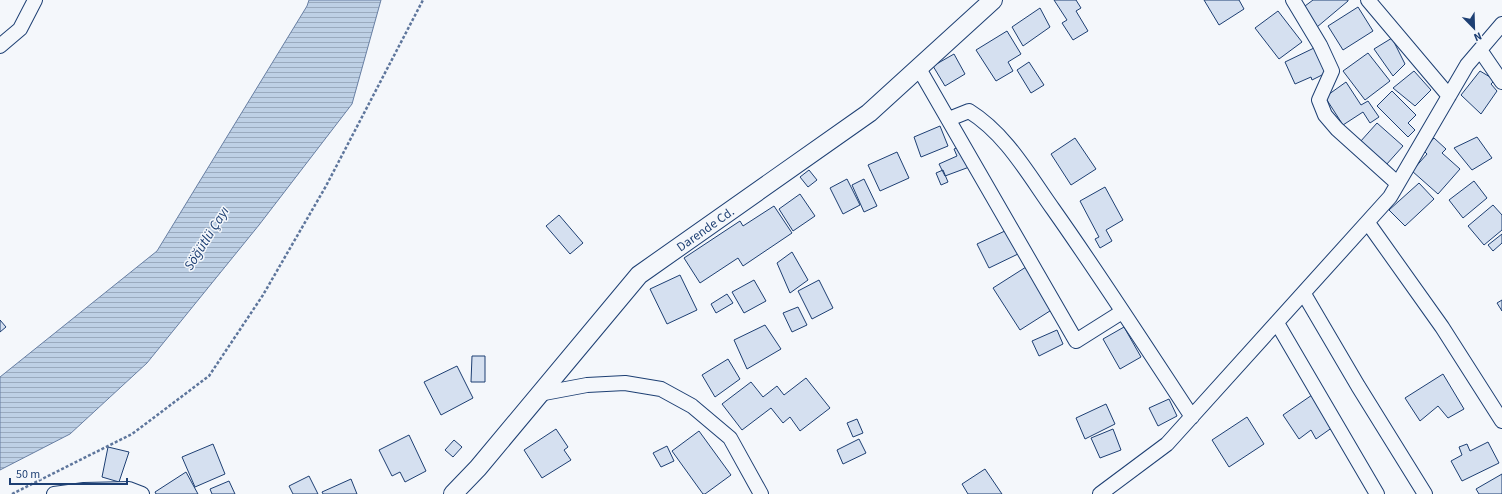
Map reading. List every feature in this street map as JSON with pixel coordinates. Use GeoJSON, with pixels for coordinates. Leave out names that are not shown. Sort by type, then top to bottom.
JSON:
{"type":"FeatureCollection","features":[{"type":"Feature","properties":{"kind":"street"},"geometry":{"type":"LineString","coordinates":[[0,46],[20,29],[35,0]]}},
{"type":"Feature","properties":{"kind":"street","name":"Darende Cd."},"geometry":{"type":"LineString","coordinates":[[453,494],[478,468],[639,275],[869,113],[993,0]]}},
{"type":"Feature","properties":{"kind":"street"},"geometry":{"type":"LineString","coordinates":[[1293,0],[1320,45],[1332,71],[1320,100],[1325,116],[1337,129],[1397,183]]}},
{"type":"Feature","properties":{"kind":"street"},"geometry":{"type":"LineString","coordinates":[[1368,0],[1449,96]]}},
{"type":"Feature","properties":{"kind":"street"},"geometry":{"type":"LineString","coordinates":[[1100,494],[1167,444],[1368,223],[1390,197],[1467,65],[1502,24]]}},
{"type":"Feature","properties":{"kind":"street"},"geometry":{"type":"LineString","coordinates":[[1480,50],[1502,82]]}},
{"type":"Feature","properties":{"kind":"street"},"geometry":{"type":"LineString","coordinates":[[918,67],[1076,341],[1122,312]]}},
{"type":"Feature","properties":{"kind":"street"},"geometry":{"type":"LineString","coordinates":[[949,119],[969,111],[982,119],[1004,140],[1073,238],[1192,417]]}},
{"type":"Feature","properties":{"kind":"street"},"geometry":{"type":"LineString","coordinates":[[1368,223],[1442,327],[1502,421]]}},
{"type":"Feature","properties":{"kind":"street"},"geometry":{"type":"LineString","coordinates":[[1304,294],[1358,386],[1425,494]]}},
{"type":"Feature","properties":{"kind":"street"},"geometry":{"type":"LineString","coordinates":[[1277,323],[1377,494]]}},
{"type":"Feature","properties":{"kind":"street"},"geometry":{"type":"LineString","coordinates":[[539,394],[587,385],[625,383],[661,389],[692,406],[730,438],[761,494]]}},
{"type":"Feature","properties":{"kind":"street"},"geometry":{"type":"LineString","coordinates":[[54,494],[129,489],[142,494]]}},
{"type":"Feature","properties":{"kind":"path"},"geometry":{"type":"LineString","coordinates":[[12,494],[132,434],[209,376],[263,295],[326,186],[423,0]]}},
{"type":"Feature","properties":{"kind":"water","name":"Söğütlü Çayı"},"geometry":{"type":"Polygon","coordinates":[[[309,0],[381,0],[352,104],[259,225],[147,363],[70,434],[0,470],[0,377],[157,251],[307,6],[309,0]]]}},
{"type":"Feature","properties":{"kind":"building"},"geometry":{"type":"Polygon","coordinates":[[[1054,0],[1076,0],[1081,8],[1076,11],[1088,31],[1073,40],[1062,23],[1067,20],[1054,0]]]}},
{"type":"Feature","properties":{"kind":"building"},"geometry":{"type":"Polygon","coordinates":[[[1204,0],[1239,0],[1244,9],[1219,25],[1204,0]]]}},
{"type":"Feature","properties":{"kind":"building"},"geometry":{"type":"Polygon","coordinates":[[[1313,0],[1348,1],[1317,27],[1301,9],[1313,0]]]}},
{"type":"Feature","properties":{"kind":"building"},"geometry":{"type":"Polygon","coordinates":[[[1358,7],[1373,31],[1343,50],[1328,26],[1358,7]]]}},
{"type":"Feature","properties":{"kind":"building"},"geometry":{"type":"Polygon","coordinates":[[[1040,8],[1050,27],[1023,46],[1012,27],[1040,8]]]}},
{"type":"Feature","properties":{"kind":"building"},"geometry":{"type":"Polygon","coordinates":[[[1278,11],[1302,42],[1279,59],[1255,28],[1278,11]]]}},
{"type":"Feature","properties":{"kind":"building"},"geometry":{"type":"Polygon","coordinates":[[[1007,31],[1021,54],[1008,62],[1013,71],[996,81],[976,50],[1007,31]]]}},
{"type":"Feature","properties":{"kind":"building"},"geometry":{"type":"Polygon","coordinates":[[[1392,38],[1405,64],[1393,76],[1374,49],[1392,38]]]}},
{"type":"Feature","properties":{"kind":"building"},"geometry":{"type":"Polygon","coordinates":[[[1314,48],[1326,73],[1312,80],[1311,77],[1295,84],[1285,62],[1314,48]]]}},
{"type":"Feature","properties":{"kind":"building"},"geometry":{"type":"Polygon","coordinates":[[[1368,53],[1390,81],[1365,100],[1343,71],[1368,53]]]}},
{"type":"Feature","properties":{"kind":"building"},"geometry":{"type":"Polygon","coordinates":[[[954,54],[965,74],[945,86],[933,66],[954,54]]]}},
{"type":"Feature","properties":{"kind":"building"},"geometry":{"type":"Polygon","coordinates":[[[1029,62],[1044,85],[1031,93],[1017,70],[1029,62]]]}},
{"type":"Feature","properties":{"kind":"building"},"geometry":{"type":"Polygon","coordinates":[[[1414,71],[1431,90],[1415,106],[1393,88],[1414,71]]]}},
{"type":"Feature","properties":{"kind":"building"},"geometry":{"type":"Polygon","coordinates":[[[1480,71],[1495,80],[1491,84],[1497,91],[1481,114],[1461,95],[1480,71]]]}},
{"type":"Feature","properties":{"kind":"building"},"geometry":{"type":"Polygon","coordinates":[[[1346,82],[1361,105],[1368,101],[1379,117],[1370,123],[1363,112],[1343,125],[1325,97],[1346,82]]]}},
{"type":"Feature","properties":{"kind":"building"},"geometry":{"type":"Polygon","coordinates":[[[1392,91],[1416,115],[1408,123],[1415,130],[1408,137],[1377,106],[1392,91]]]}},
{"type":"Feature","properties":{"kind":"building"},"geometry":{"type":"Polygon","coordinates":[[[1377,123],[1403,146],[1386,165],[1360,142],[1377,123]]]}},
{"type":"Feature","properties":{"kind":"building"},"geometry":{"type":"Polygon","coordinates":[[[940,126],[948,146],[921,157],[914,137],[940,126]]]}},
{"type":"Feature","properties":{"kind":"building"},"geometry":{"type":"Polygon","coordinates":[[[1477,137],[1492,158],[1472,170],[1454,148],[1477,137]]]}},
{"type":"Feature","properties":{"kind":"building"},"geometry":{"type":"Polygon","coordinates":[[[1075,138],[1096,169],[1071,185],[1051,154],[1075,138]]]}},
{"type":"Feature","properties":{"kind":"building"},"geometry":{"type":"Polygon","coordinates":[[[1434,138],[1446,149],[1442,153],[1460,169],[1438,194],[1412,171],[1427,154],[1423,150],[1434,138]]]}},
{"type":"Feature","properties":{"kind":"building"},"geometry":{"type":"Polygon","coordinates":[[[964,145],[972,166],[945,176],[939,164],[957,156],[954,149],[964,145]]]}},
{"type":"Feature","properties":{"kind":"building"},"geometry":{"type":"Polygon","coordinates":[[[897,152],[909,178],[880,191],[868,165],[897,152]]]}},
{"type":"Feature","properties":{"kind":"building"},"geometry":{"type":"Polygon","coordinates":[[[809,170],[817,180],[808,187],[800,177],[809,170]]]}},
{"type":"Feature","properties":{"kind":"building"},"geometry":{"type":"Polygon","coordinates":[[[943,170],[948,182],[941,185],[936,173],[943,170]]]}},
{"type":"Feature","properties":{"kind":"building"},"geometry":{"type":"Polygon","coordinates":[[[847,179],[860,205],[843,214],[830,188],[847,179]]]}},
{"type":"Feature","properties":{"kind":"building"},"geometry":{"type":"Polygon","coordinates":[[[864,179],[877,206],[864,212],[852,185],[864,179]]]}},
{"type":"Feature","properties":{"kind":"building"},"geometry":{"type":"Polygon","coordinates":[[[1474,181],[1487,198],[1463,218],[1449,200],[1474,181]]]}},
{"type":"Feature","properties":{"kind":"building"},"geometry":{"type":"Polygon","coordinates":[[[1419,183],[1434,199],[1405,226],[1389,210],[1419,183]]]}},
{"type":"Feature","properties":{"kind":"building"},"geometry":{"type":"Polygon","coordinates":[[[1105,187],[1123,220],[1106,230],[1112,241],[1100,248],[1095,239],[1099,237],[1080,201],[1105,187]]]}},
{"type":"Feature","properties":{"kind":"building"},"geometry":{"type":"Polygon","coordinates":[[[800,194],[815,216],[793,231],[779,209],[800,194]]]}},
{"type":"Feature","properties":{"kind":"building"},"geometry":{"type":"Polygon","coordinates":[[[1493,205],[1502,215],[1502,230],[1484,245],[1468,226],[1493,205]]]}},
{"type":"Feature","properties":{"kind":"building"},"geometry":{"type":"Polygon","coordinates":[[[774,206],[792,233],[743,266],[738,258],[700,283],[684,258],[740,221],[743,226],[774,206]]]}},
{"type":"Feature","properties":{"kind":"building"},"geometry":{"type":"Polygon","coordinates":[[[559,215],[583,243],[570,254],[546,226],[559,215]]]}},
{"type":"Feature","properties":{"kind":"building"},"geometry":{"type":"Polygon","coordinates":[[[1007,230],[1018,254],[989,268],[977,244],[1007,230]]]}},
{"type":"Feature","properties":{"kind":"building"},"geometry":{"type":"Polygon","coordinates":[[[1502,234],[1502,243],[1493,251],[1488,245],[1502,234]]]}},
{"type":"Feature","properties":{"kind":"building"},"geometry":{"type":"Polygon","coordinates":[[[792,252],[808,280],[790,293],[777,263],[792,252]]]}},
{"type":"Feature","properties":{"kind":"building"},"geometry":{"type":"Polygon","coordinates":[[[1026,267],[1053,309],[1020,330],[993,288],[1026,267]]]}},
{"type":"Feature","properties":{"kind":"building"},"geometry":{"type":"Polygon","coordinates":[[[680,275],[697,310],[667,324],[650,289],[680,275]]]}},
{"type":"Feature","properties":{"kind":"building"},"geometry":{"type":"Polygon","coordinates":[[[754,280],[766,301],[744,313],[732,292],[754,280]]]}},
{"type":"Feature","properties":{"kind":"building"},"geometry":{"type":"Polygon","coordinates":[[[819,280],[833,308],[812,319],[798,291],[819,280]]]}},
{"type":"Feature","properties":{"kind":"building"},"geometry":{"type":"Polygon","coordinates":[[[727,294],[733,303],[716,313],[711,304],[727,294]]]}},
{"type":"Feature","properties":{"kind":"building"},"geometry":{"type":"Polygon","coordinates":[[[1502,300],[1502,311],[1497,303],[1502,300]]]}},
{"type":"Feature","properties":{"kind":"building"},"geometry":{"type":"Polygon","coordinates":[[[798,307],[807,325],[792,332],[783,313],[798,307]]]}},
{"type":"Feature","properties":{"kind":"building"},"geometry":{"type":"Polygon","coordinates":[[[0,320],[6,327],[0,332],[0,320]]]}},
{"type":"Feature","properties":{"kind":"building"},"geometry":{"type":"Polygon","coordinates":[[[765,325],[781,349],[747,369],[734,340],[765,325]]]}},
{"type":"Feature","properties":{"kind":"building"},"geometry":{"type":"Polygon","coordinates":[[[1124,327],[1141,357],[1120,369],[1103,339],[1124,327]]]}},
{"type":"Feature","properties":{"kind":"building"},"geometry":{"type":"Polygon","coordinates":[[[1057,330],[1063,344],[1039,356],[1032,341],[1057,330]]]}},
{"type":"Feature","properties":{"kind":"building"},"geometry":{"type":"Polygon","coordinates":[[[472,356],[485,356],[485,382],[471,382],[472,356]]]}},
{"type":"Feature","properties":{"kind":"building"},"geometry":{"type":"Polygon","coordinates":[[[728,359],[740,379],[715,397],[702,375],[728,359]]]}},
{"type":"Feature","properties":{"kind":"building"},"geometry":{"type":"Polygon","coordinates":[[[457,366],[473,398],[441,415],[424,382],[457,366]]]}},
{"type":"Feature","properties":{"kind":"building"},"geometry":{"type":"Polygon","coordinates":[[[1443,374],[1464,409],[1448,418],[1438,406],[1420,421],[1405,398],[1443,374]]]}},
{"type":"Feature","properties":{"kind":"building"},"geometry":{"type":"Polygon","coordinates":[[[806,378],[830,408],[800,431],[790,417],[783,423],[771,408],[742,430],[722,404],[751,382],[763,397],[777,386],[784,395],[806,378]]]}},
{"type":"Feature","properties":{"kind":"building"},"geometry":{"type":"Polygon","coordinates":[[[1312,395],[1333,427],[1316,439],[1311,430],[1299,439],[1283,415],[1312,395]]]}},
{"type":"Feature","properties":{"kind":"building"},"geometry":{"type":"Polygon","coordinates":[[[1169,399],[1177,416],[1158,426],[1149,408],[1169,399]]]}},
{"type":"Feature","properties":{"kind":"building"},"geometry":{"type":"Polygon","coordinates":[[[1106,404],[1115,424],[1085,439],[1076,418],[1106,404]]]}},
{"type":"Feature","properties":{"kind":"building"},"geometry":{"type":"Polygon","coordinates":[[[1247,417],[1264,444],[1229,467],[1212,440],[1247,417]]]}},
{"type":"Feature","properties":{"kind":"building"},"geometry":{"type":"Polygon","coordinates":[[[857,419],[863,433],[853,437],[847,423],[857,419]]]}},
{"type":"Feature","properties":{"kind":"building"},"geometry":{"type":"Polygon","coordinates":[[[556,429],[568,447],[564,450],[571,460],[542,478],[524,450],[556,429]]]}},
{"type":"Feature","properties":{"kind":"building"},"geometry":{"type":"Polygon","coordinates":[[[1113,429],[1121,450],[1100,458],[1091,438],[1113,429]]]}},
{"type":"Feature","properties":{"kind":"building"},"geometry":{"type":"Polygon","coordinates":[[[699,431],[731,475],[705,494],[703,494],[672,451],[699,431]]]}},
{"type":"Feature","properties":{"kind":"building"},"geometry":{"type":"Polygon","coordinates":[[[409,435],[426,471],[405,482],[400,472],[392,476],[379,450],[409,435]]]}},
{"type":"Feature","properties":{"kind":"building"},"geometry":{"type":"Polygon","coordinates":[[[859,439],[866,453],[843,464],[837,450],[859,439]]]}},
{"type":"Feature","properties":{"kind":"building"},"geometry":{"type":"Polygon","coordinates":[[[454,440],[462,447],[453,457],[445,450],[454,440]]]}},
{"type":"Feature","properties":{"kind":"building"},"geometry":{"type":"Polygon","coordinates":[[[1488,442],[1499,463],[1462,481],[1451,461],[1462,455],[1459,447],[1467,444],[1470,451],[1488,442]]]}},
{"type":"Feature","properties":{"kind":"building"},"geometry":{"type":"Polygon","coordinates":[[[213,444],[225,474],[195,487],[182,457],[213,444]]]}},
{"type":"Feature","properties":{"kind":"building"},"geometry":{"type":"Polygon","coordinates":[[[667,446],[674,461],[661,467],[653,453],[667,446]]]}},
{"type":"Feature","properties":{"kind":"building"},"geometry":{"type":"Polygon","coordinates":[[[108,447],[129,452],[119,482],[102,477],[108,447]]]}},
{"type":"Feature","properties":{"kind":"building"},"geometry":{"type":"Polygon","coordinates":[[[985,469],[1002,494],[968,494],[962,484],[985,469]]]}},
{"type":"Feature","properties":{"kind":"building"},"geometry":{"type":"Polygon","coordinates":[[[186,472],[198,494],[156,494],[155,492],[186,472]]]}},
{"type":"Feature","properties":{"kind":"building"},"geometry":{"type":"Polygon","coordinates":[[[1502,474],[1502,494],[1479,494],[1476,489],[1502,474]]]}},
{"type":"Feature","properties":{"kind":"building"},"geometry":{"type":"Polygon","coordinates":[[[309,476],[318,494],[293,494],[289,486],[309,476]]]}},
{"type":"Feature","properties":{"kind":"building"},"geometry":{"type":"Polygon","coordinates":[[[351,479],[357,494],[323,494],[322,492],[351,479]]]}},
{"type":"Feature","properties":{"kind":"building"},"geometry":{"type":"Polygon","coordinates":[[[229,481],[235,494],[212,494],[210,489],[229,481]]]}}]}
